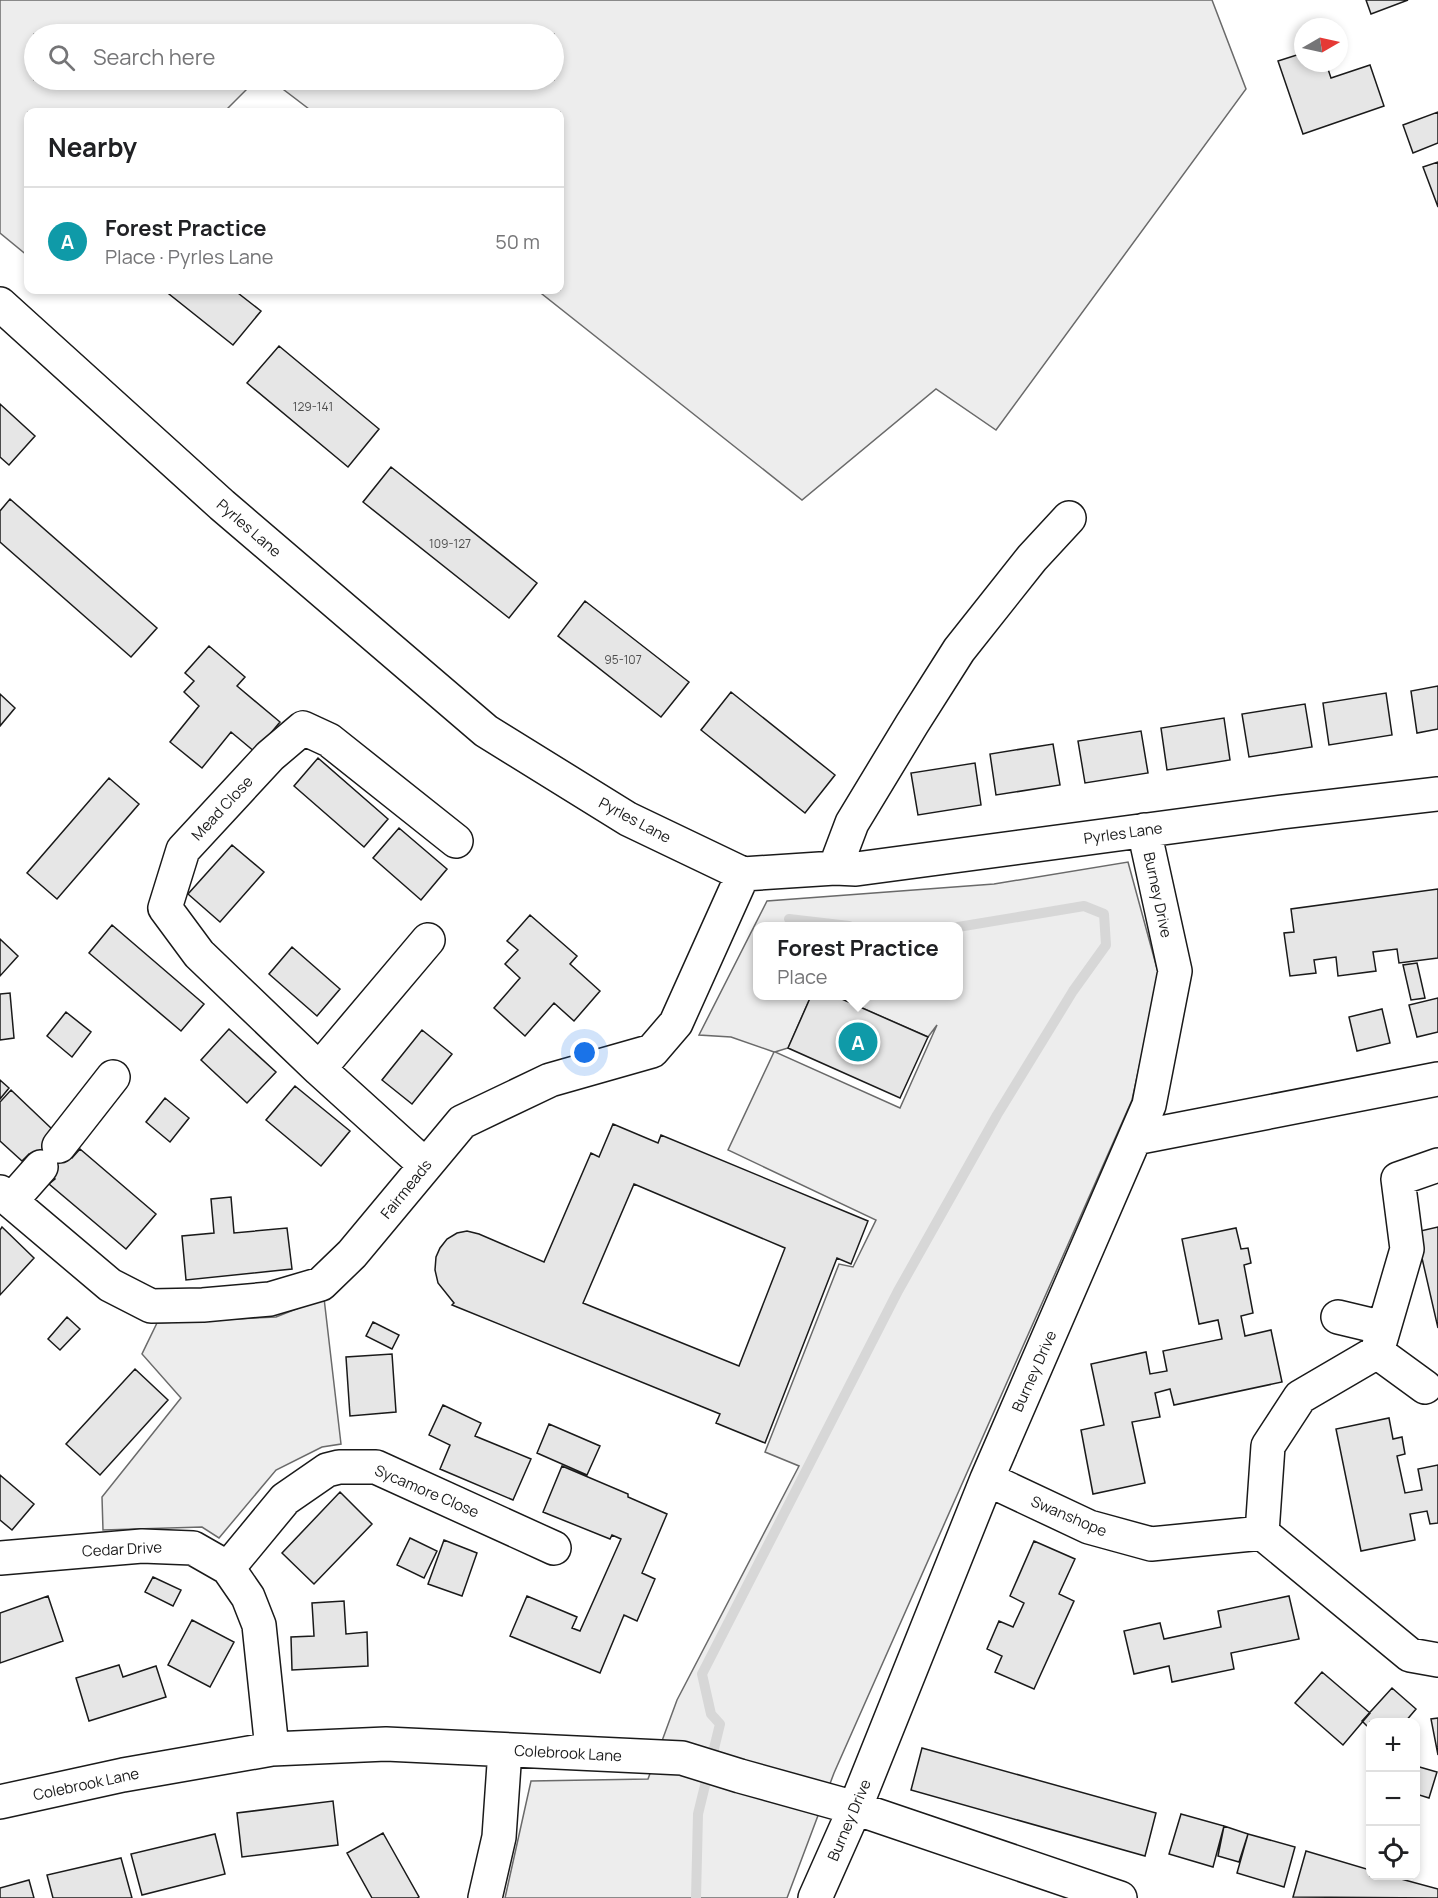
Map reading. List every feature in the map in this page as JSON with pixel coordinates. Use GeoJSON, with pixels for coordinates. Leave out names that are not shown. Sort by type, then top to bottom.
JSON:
{"type":"FeatureCollection","features":[{"type":"Feature","properties":{"kind":"street","name":"Pyrles Lane"},"geometry":{"type":"LineString","coordinates":[[0,304],[222,505],[486,731],[628,819],[743,874],[835,868],[856,869],[1282,812],[1438,794]]}},
{"type":"Feature","properties":{"kind":"street"},"geometry":{"type":"LineString","coordinates":[[835,868],[852,823],[959,650],[1002,594],[1069,518]]}},
{"type":"Feature","properties":{"kind":"street","name":"Mead Close"},"geometry":{"type":"LineString","coordinates":[[425,1165],[319,1069],[199,954],[165,908],[183,850],[270,756],[303,728],[328,740],[456,841]]}},
{"type":"Feature","properties":{"kind":"street","name":"Burney Drive"},"geometry":{"type":"LineString","coordinates":[[815,1898],[855,1808],[987,1479],[1149,1105],[1175,971],[1144,830]]}},
{"type":"Feature","properties":{"kind":"street","name":"Fairmeads"},"geometry":{"type":"LineString","coordinates":[[6,1196],[110,1285],[152,1306],[203,1305],[270,1299],[321,1284],[352,1254],[462,1122],[550,1080],[652,1051],[676,1023],[743,874]]}},
{"type":"Feature","properties":{"kind":"street"},"geometry":{"type":"LineString","coordinates":[[319,1069],[428,940]]}},
{"type":"Feature","properties":{"kind":"street"},"geometry":{"type":"LineString","coordinates":[[6,1196],[50,1156],[113,1077]]}},
{"type":"Feature","properties":{"kind":"street"},"geometry":{"type":"LineString","coordinates":[[1135,1138],[1438,1079]]}},
{"type":"Feature","properties":{"kind":"street"},"geometry":{"type":"LineString","coordinates":[[1438,1165],[1398,1179],[1407,1249],[1381,1340],[1300,1397],[1268,1446],[1262,1533],[1410,1655],[1438,1660]]}},
{"type":"Feature","properties":{"kind":"street"},"geometry":{"type":"LineString","coordinates":[[1338,1317],[1381,1340],[1425,1387]]}},
{"type":"Feature","properties":{"kind":"street","name":"Sycamore Close"},"geometry":{"type":"LineString","coordinates":[[228,1568],[285,1499],[327,1470],[339,1467],[376,1467],[554,1548]]}},
{"type":"Feature","properties":{"kind":"street","name":"Swanshope"},"geometry":{"type":"LineString","coordinates":[[987,1479],[1089,1527],[1151,1544],[1262,1533]]}},
{"type":"Feature","properties":{"kind":"street","name":"Cedar Drive"},"geometry":{"type":"LineString","coordinates":[[0,1558],[142,1546],[193,1548],[228,1568],[248,1596],[259,1625],[272,1749]]}},
{"type":"Feature","properties":{"kind":"street","name":"Colebrook Lane"},"geometry":{"type":"LineString","coordinates":[[0,1802],[123,1775],[272,1749],[386,1744],[682,1758],[855,1808],[1120,1898]]}},
{"type":"Feature","properties":{"kind":"street"},"geometry":{"type":"LineString","coordinates":[[485,1898],[499,1837],[505,1750]]}},
{"type":"Feature","properties":{"kind":"shaded area"},"geometry":{"type":"Polygon","coordinates":[[[0,0],[1212,0],[1246,89],[996,430],[936,389],[802,500],[542,294],[564,294],[564,108],[308,108],[284,90],[564,90],[564,24],[24,24],[24,90],[246,90],[228,108],[24,108],[24,253],[0,233],[0,0]]]}},
{"type":"Feature","properties":{"kind":"shaded area"},"geometry":{"type":"Polygon","coordinates":[[[1128,862],[1159,976],[1132,1100],[834,1773],[787,1898],[505,1898],[531,1781],[648,1779],[677,1700],[799,1466],[765,1452],[839,1264],[853,1267],[876,1220],[728,1150],[774,1052],[731,1037],[699,1035],[753,929],[753,1000],[809,1000],[788,1048],[775,1052],[900,1108],[937,1025],[928,1037],[844,1000],[963,1000],[963,922],[756,922],[767,901],[994,884],[1128,862]]]}},
{"type":"Feature","properties":{"kind":"shaded area"},"geometry":{"type":"Polygon","coordinates":[[[324,1298],[341,1444],[322,1447],[276,1470],[219,1538],[202,1527],[103,1530],[102,1497],[181,1398],[142,1354],[157,1323],[276,1317],[324,1298]]]}},
{"type":"Feature","properties":{"kind":"building"},"geometry":{"type":"Polygon","coordinates":[[[1366,0],[1408,0],[1371,14],[1366,0]]]}},
{"type":"Feature","properties":{"kind":"building"},"geometry":{"type":"Polygon","coordinates":[[[1294,56],[1294,72],[1329,72],[1331,78],[1370,65],[1384,106],[1303,134],[1278,61],[1294,56]]]}},
{"type":"Feature","properties":{"kind":"building"},"geometry":{"type":"Polygon","coordinates":[[[1438,112],[1438,143],[1413,153],[1403,125],[1438,112]]]}},
{"type":"Feature","properties":{"kind":"building"},"geometry":{"type":"Polygon","coordinates":[[[1438,162],[1438,207],[1423,167],[1438,162]]]}},
{"type":"Feature","properties":{"kind":"building"},"geometry":{"type":"Polygon","coordinates":[[[169,294],[239,294],[261,311],[233,345],[169,294]]]}},
{"type":"Feature","properties":{"kind":"building"},"geometry":{"type":"Polygon","coordinates":[[[279,346],[379,429],[348,467],[247,383],[279,346]]]}},
{"type":"Feature","properties":{"kind":"building"},"geometry":{"type":"Polygon","coordinates":[[[0,404],[35,436],[9,465],[0,457],[0,404]]]}},
{"type":"Feature","properties":{"kind":"building"},"geometry":{"type":"Polygon","coordinates":[[[391,467],[537,583],[509,618],[363,502],[391,467]]]}},
{"type":"Feature","properties":{"kind":"building"},"geometry":{"type":"Polygon","coordinates":[[[10,499],[157,628],[131,657],[0,542],[0,511],[10,499]]]}},
{"type":"Feature","properties":{"kind":"building"},"geometry":{"type":"Polygon","coordinates":[[[585,601],[689,682],[661,717],[558,636],[585,601]]]}},
{"type":"Feature","properties":{"kind":"building"},"geometry":{"type":"Polygon","coordinates":[[[209,646],[245,677],[237,686],[280,722],[255,752],[231,732],[202,768],[170,742],[199,706],[184,692],[194,681],[185,673],[209,646]]]}},
{"type":"Feature","properties":{"kind":"building"},"geometry":{"type":"Polygon","coordinates":[[[1438,686],[1438,729],[1417,733],[1411,691],[1438,686]]]}},
{"type":"Feature","properties":{"kind":"building"},"geometry":{"type":"Polygon","coordinates":[[[731,692],[835,775],[805,813],[701,730],[731,692]]]}},
{"type":"Feature","properties":{"kind":"building"},"geometry":{"type":"Polygon","coordinates":[[[1386,693],[1392,735],[1329,745],[1323,703],[1386,693]]]}},
{"type":"Feature","properties":{"kind":"building"},"geometry":{"type":"Polygon","coordinates":[[[0,694],[15,708],[0,726],[0,694]]]}},
{"type":"Feature","properties":{"kind":"building"},"geometry":{"type":"Polygon","coordinates":[[[1305,704],[1312,747],[1249,757],[1242,714],[1305,704]]]}},
{"type":"Feature","properties":{"kind":"building"},"geometry":{"type":"Polygon","coordinates":[[[1224,718],[1230,760],[1167,770],[1161,728],[1224,718]]]}},
{"type":"Feature","properties":{"kind":"building"},"geometry":{"type":"Polygon","coordinates":[[[1141,731],[1148,773],[1085,783],[1078,741],[1141,731]]]}},
{"type":"Feature","properties":{"kind":"building"},"geometry":{"type":"Polygon","coordinates":[[[1053,744],[1060,785],[996,795],[990,754],[1053,744]]]}},
{"type":"Feature","properties":{"kind":"building"},"geometry":{"type":"Polygon","coordinates":[[[318,758],[388,819],[364,847],[294,786],[318,758]]]}},
{"type":"Feature","properties":{"kind":"building"},"geometry":{"type":"Polygon","coordinates":[[[975,763],[981,805],[918,815],[911,773],[975,763]]]}},
{"type":"Feature","properties":{"kind":"building"},"geometry":{"type":"Polygon","coordinates":[[[109,778],[139,804],[57,899],[27,873],[109,778]]]}},
{"type":"Feature","properties":{"kind":"building"},"geometry":{"type":"Polygon","coordinates":[[[399,828],[447,869],[421,900],[373,858],[399,828]]]}},
{"type":"Feature","properties":{"kind":"building"},"geometry":{"type":"Polygon","coordinates":[[[232,845],[264,872],[220,922],[188,894],[232,845]]]}},
{"type":"Feature","properties":{"kind":"building"},"geometry":{"type":"Polygon","coordinates":[[[1438,889],[1438,958],[1399,963],[1397,949],[1373,952],[1376,971],[1338,976],[1336,957],[1314,960],[1316,973],[1290,976],[1284,933],[1294,932],[1291,909],[1438,889]]]}},
{"type":"Feature","properties":{"kind":"building"},"geometry":{"type":"Polygon","coordinates":[[[530,915],[577,956],[570,964],[600,991],[574,1021],[554,1003],[525,1036],[494,1008],[520,978],[505,964],[518,950],[507,941],[530,915]]]}},
{"type":"Feature","properties":{"kind":"building"},"geometry":{"type":"Polygon","coordinates":[[[112,925],[204,1004],[181,1031],[89,953],[112,925]]]}},
{"type":"Feature","properties":{"kind":"building"},"geometry":{"type":"Polygon","coordinates":[[[0,939],[18,956],[0,976],[0,939]]]}},
{"type":"Feature","properties":{"kind":"building"},"geometry":{"type":"Polygon","coordinates":[[[292,947],[340,989],[317,1016],[269,974],[292,947]]]}},
{"type":"Feature","properties":{"kind":"building"},"geometry":{"type":"Polygon","coordinates":[[[1417,963],[1425,998],[1411,1000],[1403,965],[1417,963]]]}},
{"type":"Feature","properties":{"kind":"building"},"geometry":{"type":"Polygon","coordinates":[[[10,993],[14,1038],[0,1040],[0,994],[10,993]]]}},
{"type":"Feature","properties":{"kind":"building"},"geometry":{"type":"Polygon","coordinates":[[[1438,998],[1438,1032],[1417,1037],[1409,1005],[1438,998]]]}},
{"type":"Feature","properties":{"kind":"building"},"geometry":{"type":"Polygon","coordinates":[[[809,1000],[844,1000],[928,1037],[900,1098],[788,1048],[809,1000]]]}},
{"type":"Feature","properties":{"kind":"building"},"geometry":{"type":"Polygon","coordinates":[[[1382,1009],[1390,1043],[1357,1051],[1349,1017],[1382,1009]]]}},
{"type":"Feature","properties":{"kind":"building"},"geometry":{"type":"Polygon","coordinates":[[[66,1012],[91,1032],[72,1057],[47,1036],[66,1012]]]}},
{"type":"Feature","properties":{"kind":"building"},"geometry":{"type":"Polygon","coordinates":[[[229,1029],[276,1072],[247,1103],[201,1060],[229,1029]]]}},
{"type":"Feature","properties":{"kind":"building"},"geometry":{"type":"Polygon","coordinates":[[[422,1030],[452,1054],[412,1104],[382,1080],[422,1030]]]}},
{"type":"Feature","properties":{"kind":"building"},"geometry":{"type":"Polygon","coordinates":[[[0,1080],[9,1088],[0,1099],[0,1080]]]}},
{"type":"Feature","properties":{"kind":"building"},"geometry":{"type":"Polygon","coordinates":[[[295,1086],[350,1131],[321,1166],[266,1120],[295,1086]]]}},
{"type":"Feature","properties":{"kind":"building"},"geometry":{"type":"Polygon","coordinates":[[[11,1090],[52,1129],[47,1135],[72,1158],[80,1149],[156,1214],[126,1249],[49,1184],[55,1179],[29,1154],[22,1161],[0,1141],[0,1102],[11,1090]]]}},
{"type":"Feature","properties":{"kind":"building"},"geometry":{"type":"Polygon","coordinates":[[[165,1098],[189,1118],[170,1142],[146,1122],[165,1098]]]}},
{"type":"Feature","properties":{"kind":"building"},"geometry":{"type":"Polygon","coordinates":[[[613,1124],[658,1143],[661,1135],[868,1221],[851,1264],[837,1258],[765,1443],[716,1423],[720,1414],[452,1305],[454,1303],[438,1283],[435,1270],[436,1257],[440,1248],[447,1239],[457,1233],[467,1231],[544,1262],[591,1153],[599,1157],[613,1124]],[[634,1184],[583,1303],[739,1366],[785,1248],[634,1184]]]}},
{"type":"Feature","properties":{"kind":"building"},"geometry":{"type":"Polygon","coordinates":[[[231,1197],[234,1233],[287,1228],[292,1269],[186,1280],[182,1236],[214,1233],[211,1199],[231,1197]]]}},
{"type":"Feature","properties":{"kind":"building"},"geometry":{"type":"Polygon","coordinates":[[[2,1227],[34,1258],[0,1295],[0,1230],[2,1227]]]}},
{"type":"Feature","properties":{"kind":"building"},"geometry":{"type":"Polygon","coordinates":[[[1438,1227],[1438,1328],[1416,1232],[1438,1227]]]}},
{"type":"Feature","properties":{"kind":"building"},"geometry":{"type":"Polygon","coordinates":[[[1236,1228],[1241,1249],[1248,1248],[1251,1263],[1244,1265],[1253,1313],[1241,1316],[1245,1336],[1271,1330],[1282,1382],[1174,1405],[1170,1389],[1155,1393],[1160,1417],[1132,1422],[1145,1483],[1093,1494],[1081,1430],[1104,1425],[1091,1364],[1146,1352],[1150,1374],[1167,1371],[1163,1351],[1222,1339],[1218,1320],[1199,1324],[1182,1239],[1236,1228]]]}},
{"type":"Feature","properties":{"kind":"building"},"geometry":{"type":"Polygon","coordinates":[[[67,1317],[80,1329],[60,1350],[48,1339],[67,1317]]]}},
{"type":"Feature","properties":{"kind":"building"},"geometry":{"type":"Polygon","coordinates":[[[373,1322],[399,1335],[392,1349],[366,1336],[373,1322]]]}},
{"type":"Feature","properties":{"kind":"building"},"geometry":{"type":"Polygon","coordinates":[[[392,1354],[396,1412],[350,1416],[346,1357],[392,1354]]]}},
{"type":"Feature","properties":{"kind":"building"},"geometry":{"type":"Polygon","coordinates":[[[135,1369],[168,1400],[100,1475],[66,1444],[135,1369]]]}},
{"type":"Feature","properties":{"kind":"building"},"geometry":{"type":"Polygon","coordinates":[[[443,1405],[481,1423],[475,1436],[531,1459],[513,1500],[440,1469],[450,1445],[429,1435],[443,1405]]]}},
{"type":"Feature","properties":{"kind":"building"},"geometry":{"type":"Polygon","coordinates":[[[1389,1418],[1393,1439],[1402,1437],[1405,1454],[1397,1456],[1405,1493],[1422,1490],[1418,1469],[1438,1465],[1438,1523],[1430,1524],[1427,1511],[1410,1514],[1415,1540],[1361,1551],[1336,1429],[1389,1418]]]}},
{"type":"Feature","properties":{"kind":"building"},"geometry":{"type":"Polygon","coordinates":[[[549,1424],[600,1446],[587,1475],[537,1453],[549,1424]]]}},
{"type":"Feature","properties":{"kind":"building"},"geometry":{"type":"Polygon","coordinates":[[[562,1466],[628,1494],[628,1497],[667,1514],[642,1573],[655,1579],[637,1621],[624,1615],[600,1673],[510,1636],[527,1596],[577,1617],[572,1628],[580,1631],[621,1539],[612,1535],[610,1539],[543,1512],[562,1466]]]}},
{"type":"Feature","properties":{"kind":"building"},"geometry":{"type":"Polygon","coordinates":[[[0,1475],[34,1504],[12,1530],[0,1520],[0,1475]]]}},
{"type":"Feature","properties":{"kind":"building"},"geometry":{"type":"Polygon","coordinates":[[[340,1492],[372,1524],[314,1584],[282,1553],[340,1492]]]}},
{"type":"Feature","properties":{"kind":"building"},"geometry":{"type":"Polygon","coordinates":[[[410,1538],[437,1551],[424,1578],[397,1565],[410,1538]]]}},
{"type":"Feature","properties":{"kind":"building"},"geometry":{"type":"Polygon","coordinates":[[[444,1540],[477,1553],[462,1596],[428,1584],[444,1540]]]}},
{"type":"Feature","properties":{"kind":"building"},"geometry":{"type":"Polygon","coordinates":[[[1034,1541],[1075,1559],[1059,1594],[1074,1601],[1034,1689],[995,1672],[1002,1656],[987,1649],[999,1621],[1013,1627],[1024,1603],[1010,1596],[1034,1541]]]}},
{"type":"Feature","properties":{"kind":"building"},"geometry":{"type":"Polygon","coordinates":[[[153,1577],[181,1590],[173,1606],[145,1592],[153,1577]]]}},
{"type":"Feature","properties":{"kind":"building"},"geometry":{"type":"Polygon","coordinates":[[[48,1596],[63,1641],[0,1663],[0,1613],[48,1596]]]}},
{"type":"Feature","properties":{"kind":"building"},"geometry":{"type":"Polygon","coordinates":[[[1289,1596],[1299,1639],[1231,1653],[1234,1669],[1172,1682],[1169,1666],[1134,1674],[1124,1631],[1160,1623],[1164,1639],[1221,1627],[1218,1611],[1289,1596]]]}},
{"type":"Feature","properties":{"kind":"building"},"geometry":{"type":"Polygon","coordinates":[[[344,1601],[346,1634],[367,1632],[368,1666],[292,1670],[291,1637],[314,1636],[312,1603],[344,1601]]]}},
{"type":"Feature","properties":{"kind":"building"},"geometry":{"type":"Polygon","coordinates":[[[192,1620],[234,1642],[210,1687],[168,1665],[192,1620]]]}},
{"type":"Feature","properties":{"kind":"building"},"geometry":{"type":"Polygon","coordinates":[[[119,1665],[123,1677],[156,1666],[166,1697],[89,1721],[76,1678],[119,1665]]]}},
{"type":"Feature","properties":{"kind":"building"},"geometry":{"type":"Polygon","coordinates":[[[1322,1672],[1370,1713],[1343,1745],[1295,1703],[1322,1672]]]}},
{"type":"Feature","properties":{"kind":"building"},"geometry":{"type":"Polygon","coordinates":[[[1392,1688],[1416,1709],[1408,1718],[1366,1718],[1366,1725],[1362,1721],[1392,1688]]]}},
{"type":"Feature","properties":{"kind":"building"},"geometry":{"type":"Polygon","coordinates":[[[1438,1718],[1438,1755],[1431,1719],[1438,1718]]]}},
{"type":"Feature","properties":{"kind":"building"},"geometry":{"type":"Polygon","coordinates":[[[922,1748],[1156,1813],[1145,1856],[911,1790],[922,1748]]]}},
{"type":"Feature","properties":{"kind":"building"},"geometry":{"type":"Polygon","coordinates":[[[1420,1767],[1437,1772],[1429,1798],[1420,1795],[1420,1767]]]}},
{"type":"Feature","properties":{"kind":"building"},"geometry":{"type":"Polygon","coordinates":[[[333,1801],[338,1845],[242,1857],[237,1813],[333,1801]]]}},
{"type":"Feature","properties":{"kind":"building"},"geometry":{"type":"Polygon","coordinates":[[[1181,1814],[1224,1826],[1213,1867],[1169,1854],[1181,1814]]]}},
{"type":"Feature","properties":{"kind":"building"},"geometry":{"type":"Polygon","coordinates":[[[1224,1826],[1248,1834],[1239,1862],[1218,1856],[1224,1826]]]}},
{"type":"Feature","properties":{"kind":"building"},"geometry":{"type":"Polygon","coordinates":[[[383,1833],[419,1897],[372,1898],[347,1853],[383,1833]]]}},
{"type":"Feature","properties":{"kind":"building"},"geometry":{"type":"Polygon","coordinates":[[[215,1834],[225,1874],[142,1895],[131,1854],[215,1834]]]}},
{"type":"Feature","properties":{"kind":"building"},"geometry":{"type":"Polygon","coordinates":[[[1248,1834],[1295,1847],[1284,1887],[1237,1873],[1248,1834]]]}},
{"type":"Feature","properties":{"kind":"building"},"geometry":{"type":"Polygon","coordinates":[[[1306,1851],[1366,1869],[1366,1880],[1405,1880],[1438,1889],[1438,1898],[1293,1897],[1306,1851]]]}},
{"type":"Feature","properties":{"kind":"building"},"geometry":{"type":"Polygon","coordinates":[[[121,1858],[132,1898],[53,1898],[47,1875],[121,1858]]]}},
{"type":"Feature","properties":{"kind":"building"},"geometry":{"type":"Polygon","coordinates":[[[29,1880],[34,1898],[0,1898],[0,1888],[29,1880]]]}},
{"type":"Feature","properties":{"kind":"waterway"},"geometry":{"type":"LineString","coordinates":[[696,1898],[698,1814],[720,1724],[711,1714],[702,1674],[898,1291],[997,1115],[1073,991],[1106,945],[1104,914],[1084,906],[963,926]]}},
{"type":"Feature","properties":{"kind":"waterway"},"geometry":{"type":"LineString","coordinates":[[789,919],[815,922]]}},
{"type":"Feature","properties":{"kind":"place","name":"Forest Practice"},"geometry":{"type":"Point","coordinates":[858,1042]}}]}
